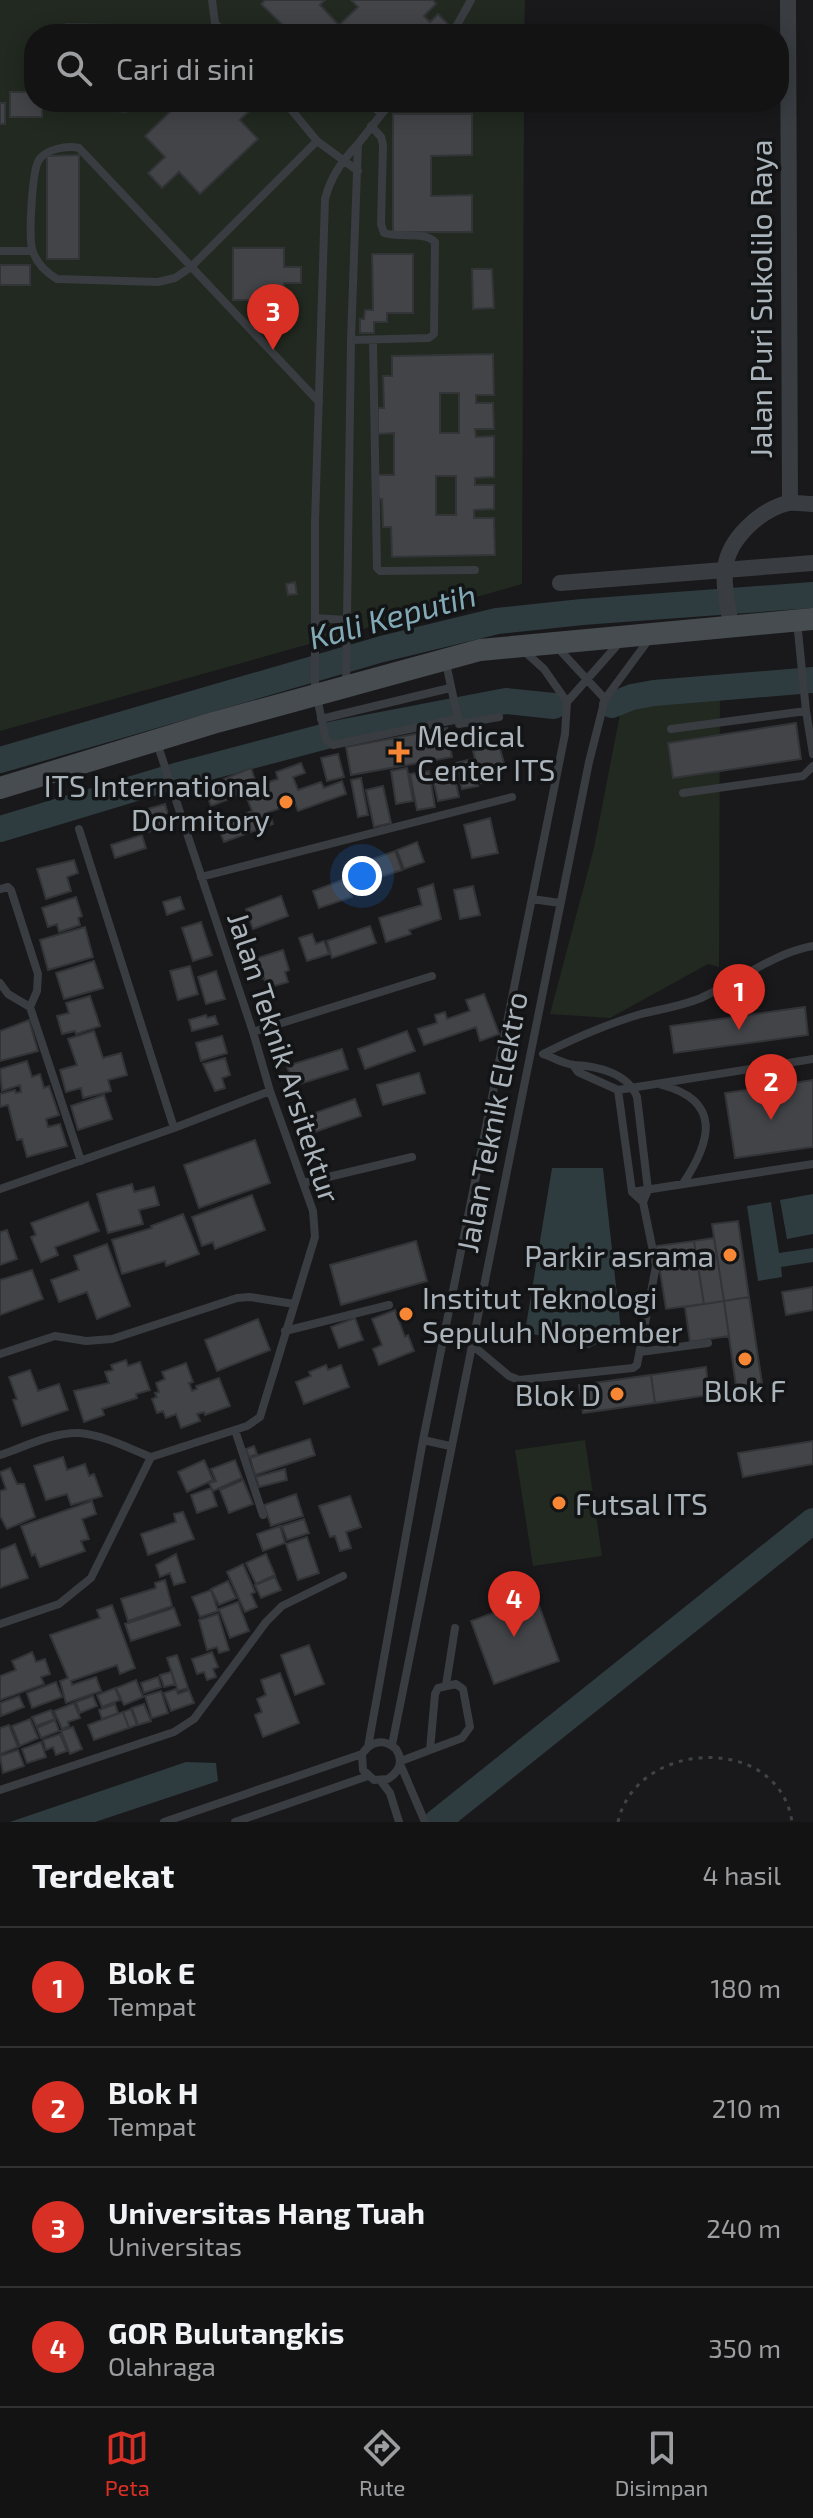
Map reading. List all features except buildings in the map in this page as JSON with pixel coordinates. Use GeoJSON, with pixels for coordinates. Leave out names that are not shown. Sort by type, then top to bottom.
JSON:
{"type":"FeatureCollection","features":[{"type":"Feature","properties":{"kind":"main road"},"geometry":{"type":"LineString","coordinates":[[0,788],[160,750],[315,691],[480,650],[655,633],[730,619],[805,620]]}},
{"type":"Feature","properties":{"kind":"street","name":"Jalan Puri Sukolilo Raya"},"geometry":{"type":"LineString","coordinates":[[788,0],[788,24]]}},
{"type":"Feature","properties":{"kind":"street","name":"Jalan Puri Sukolilo Raya"},"geometry":{"type":"LineString","coordinates":[[788,112],[790,503]]}},
{"type":"Feature","properties":{"kind":"street"},"geometry":{"type":"LineString","coordinates":[[730,619],[725,578],[728,554],[740,535],[764,513],[790,503],[813,504]]}},
{"type":"Feature","properties":{"kind":"street"},"geometry":{"type":"LineString","coordinates":[[560,583],[725,578],[813,563]]}},
{"type":"Feature","properties":{"kind":"lane"},"geometry":{"type":"LineString","coordinates":[[212,0],[216,24]]}},
{"type":"Feature","properties":{"kind":"lane"},"geometry":{"type":"LineString","coordinates":[[458,24],[471,0]]}},
{"type":"Feature","properties":{"kind":"lane"},"geometry":{"type":"LineString","coordinates":[[293,112],[317,141],[358,171]]}},
{"type":"Feature","properties":{"kind":"lane"},"geometry":{"type":"LineString","coordinates":[[381,114],[341,161],[329,183],[325,199],[315,691],[326,740],[333,745],[456,716]]}},
{"type":"Feature","properties":{"kind":"lane"},"geometry":{"type":"LineString","coordinates":[[351,340],[433,337],[435,242],[430,237],[384,233],[381,224],[383,145],[381,137],[371,126]]}},
{"type":"Feature","properties":{"kind":"lane"},"geometry":{"type":"LineString","coordinates":[[317,141],[191,267],[175,278],[158,282],[57,279],[47,272],[32,251],[32,212],[39,159],[47,153],[74,146],[79,148],[191,267],[319,402]]}},
{"type":"Feature","properties":{"kind":"lane"},"geometry":{"type":"LineString","coordinates":[[346,683],[351,340],[358,144]]}},
{"type":"Feature","properties":{"kind":"lane"},"geometry":{"type":"LineString","coordinates":[[0,251],[32,251]]}},
{"type":"Feature","properties":{"kind":"lane"},"geometry":{"type":"LineString","coordinates":[[373,341],[377,568],[380,571],[475,570]]}},
{"type":"Feature","properties":{"kind":"lane"},"geometry":{"type":"LineString","coordinates":[[315,618],[347,620]]}},
{"type":"Feature","properties":{"kind":"lane"},"geometry":{"type":"LineString","coordinates":[[805,620],[802,677],[813,754]]}},
{"type":"Feature","properties":{"kind":"lane","name":"Jalan Teknik Elektro"},"geometry":{"type":"LineString","coordinates":[[392,1745],[471,1344],[536,1053],[560,903],[589,762],[605,699],[655,633]]}},
{"type":"Feature","properties":{"kind":"lane"},"geometry":{"type":"LineString","coordinates":[[517,645],[544,669],[567,702],[627,635]]}},
{"type":"Feature","properties":{"kind":"lane"},"geometry":{"type":"LineString","coordinates":[[552,642],[605,699]]}},
{"type":"Feature","properties":{"kind":"lane"},"geometry":{"type":"LineString","coordinates":[[445,658],[452,700],[461,725],[499,717]]}},
{"type":"Feature","properties":{"kind":"lane"},"geometry":{"type":"LineString","coordinates":[[322,724],[450,688]]}},
{"type":"Feature","properties":{"kind":"lane","name":"Jalan Teknik Elektro"},"geometry":{"type":"LineString","coordinates":[[365,1750],[423,1440],[557,784],[567,722],[567,702]]}},
{"type":"Feature","properties":{"kind":"lane"},"geometry":{"type":"LineString","coordinates":[[671,729],[806,711]]}},
{"type":"Feature","properties":{"kind":"lane","name":"Jalan Teknik Arsitektur"},"geometry":{"type":"LineString","coordinates":[[151,1457],[235,1430],[254,1423],[260,1417],[315,1237],[313,1211],[270,1091],[160,750]]}},
{"type":"Feature","properties":{"kind":"lane"},"geometry":{"type":"LineString","coordinates":[[683,793],[803,776],[813,766]]}},
{"type":"Feature","properties":{"kind":"lane"},"geometry":{"type":"LineString","coordinates":[[201,877],[512,797]]}},
{"type":"Feature","properties":{"kind":"lane"},"geometry":{"type":"LineString","coordinates":[[79,829],[174,1128]]}},
{"type":"Feature","properties":{"kind":"lane"},"geometry":{"type":"LineString","coordinates":[[0,889],[8,887],[11,890],[38,974],[37,991],[30,1007]]}},
{"type":"Feature","properties":{"kind":"lane"},"geometry":{"type":"LineString","coordinates":[[532,899],[560,903]]}},
{"type":"Feature","properties":{"kind":"lane"},"geometry":{"type":"LineString","coordinates":[[536,1053],[639,1015],[698,1000],[769,960],[813,946]]}},
{"type":"Feature","properties":{"kind":"lane"},"geometry":{"type":"LineString","coordinates":[[253,1032],[432,976]]}},
{"type":"Feature","properties":{"kind":"lane"},"geometry":{"type":"LineString","coordinates":[[0,983],[8,994],[30,1007],[81,1161]]}},
{"type":"Feature","properties":{"kind":"lane"},"geometry":{"type":"LineString","coordinates":[[471,1344],[509,1376],[519,1380],[633,1368],[637,1365],[640,1352],[656,1266],[643,1202],[648,1190],[637,1097],[633,1087],[613,1073],[536,1053]]}},
{"type":"Feature","properties":{"kind":"lane"},"geometry":{"type":"LineString","coordinates":[[573,1065],[578,1072],[618,1090],[813,1059]]}},
{"type":"Feature","properties":{"kind":"lane"},"geometry":{"type":"LineString","coordinates":[[656,1083],[689,1095],[701,1108],[706,1143],[684,1182]]}},
{"type":"Feature","properties":{"kind":"lane"},"geometry":{"type":"LineString","coordinates":[[618,1090],[632,1192],[643,1202]]}},
{"type":"Feature","properties":{"kind":"lane"},"geometry":{"type":"LineString","coordinates":[[0,1189],[270,1091]]}},
{"type":"Feature","properties":{"kind":"lane"},"geometry":{"type":"LineString","coordinates":[[303,1183],[412,1157]]}},
{"type":"Feature","properties":{"kind":"lane"},"geometry":{"type":"LineString","coordinates":[[632,1192],[813,1164]]}},
{"type":"Feature","properties":{"kind":"lane"},"geometry":{"type":"LineString","coordinates":[[0,1354],[55,1336],[86,1341],[112,1339],[237,1298],[294,1304]]}},
{"type":"Feature","properties":{"kind":"lane"},"geometry":{"type":"LineString","coordinates":[[285,1331],[389,1305]]}},
{"type":"Feature","properties":{"kind":"lane"},"geometry":{"type":"LineString","coordinates":[[640,1352],[708,1343]]}},
{"type":"Feature","properties":{"kind":"lane"},"geometry":{"type":"LineString","coordinates":[[235,1430],[263,1515]]}},
{"type":"Feature","properties":{"kind":"lane"},"geometry":{"type":"LineString","coordinates":[[0,1455],[58,1435],[77,1433],[97,1436],[151,1457],[91,1578],[59,1604],[0,1624]]}},
{"type":"Feature","properties":{"kind":"lane"},"geometry":{"type":"LineString","coordinates":[[423,1440],[450,1446]]}},
{"type":"Feature","properties":{"kind":"lane"},"geometry":{"type":"LineString","coordinates":[[0,1790],[174,1732],[194,1719],[266,1622],[282,1606],[343,1576]]}},
{"type":"Feature","properties":{"kind":"lane"},"geometry":{"type":"LineString","coordinates":[[446,1685],[455,1628]]}},
{"type":"Feature","properties":{"kind":"lane"},"geometry":{"type":"LineString","coordinates":[[381,1781],[394,1775],[400,1763],[462,1738],[470,1727],[463,1689],[456,1684],[438,1688],[435,1694],[430,1750]]}},
{"type":"Feature","properties":{"kind":"lane"},"geometry":{"type":"LineString","coordinates":[[164,1822],[365,1750],[375,1742],[392,1745],[399,1754],[425,1822]]}},
{"type":"Feature","properties":{"kind":"lane"},"geometry":{"type":"LineString","coordinates":[[365,1750],[363,1770],[368,1776],[381,1781],[390,1793],[399,1822]]}},
{"type":"Feature","properties":{"kind":"lane"},"geometry":{"type":"LineString","coordinates":[[235,1822],[368,1776]]}},
{"type":"Feature","properties":{"kind":"path"},"geometry":{"type":"LineString","coordinates":[[618,1822],[621,1808],[638,1783],[661,1767],[692,1758],[726,1757],[753,1766],[777,1784],[790,1810],[792,1822]]}},
{"type":"Feature","properties":{"kind":"shaded area"},"geometry":{"type":"Polygon","coordinates":[[[0,0],[525,0],[524,24],[24,24],[24,112],[524,112],[522,584],[0,731],[0,0]]]}},
{"type":"Feature","properties":{"kind":"shaded area"},"geometry":{"type":"Polygon","coordinates":[[[720,694],[719,967],[708,964],[610,1018],[550,1014],[594,848],[622,704],[720,694]]]}},
{"type":"Feature","properties":{"kind":"shaded area"},"geometry":{"type":"Polygon","coordinates":[[[552,1168],[603,1168],[621,1331],[589,1348],[525,1332],[552,1168]]]}},
{"type":"Feature","properties":{"kind":"shaded area"},"geometry":{"type":"Polygon","coordinates":[[[813,1194],[813,1234],[787,1239],[780,1200],[813,1194]]]}},
{"type":"Feature","properties":{"kind":"shaded area"},"geometry":{"type":"Polygon","coordinates":[[[771,1202],[779,1253],[813,1248],[813,1262],[781,1267],[782,1277],[758,1281],[747,1206],[771,1202]]]}},
{"type":"Feature","properties":{"kind":"shaded area","name":"Futsal ITS"},"geometry":{"type":"Polygon","coordinates":[[[585,1440],[602,1556],[533,1566],[515,1450],[585,1440]]]}},
{"type":"Feature","properties":{"kind":"shaded area"},"geometry":{"type":"Polygon","coordinates":[[[186,1762],[216,1763],[218,1781],[95,1822],[10,1822],[186,1762]]]}},
{"type":"Feature","properties":{"kind":"waterway","name":"Kali Keputih"},"geometry":{"type":"LineString","coordinates":[[0,760],[382,649],[497,621],[813,595]]}},
{"type":"Feature","properties":{"kind":"waterway","name":"Kali Keputih"},"geometry":{"type":"LineString","coordinates":[[612,705],[654,693],[813,680]]}},
{"type":"Feature","properties":{"kind":"waterway","name":"Kali Keputih"},"geometry":{"type":"LineString","coordinates":[[0,829],[179,775],[334,734],[506,701],[554,706]]}},
{"type":"Feature","properties":{"kind":"waterway"},"geometry":{"type":"LineString","coordinates":[[437,1822],[813,1521]]}},
{"type":"Feature","properties":{"kind":"place","name":"Universitas Hang Tuah"},"geometry":{"type":"Point","coordinates":[273,350]}},
{"type":"Feature","properties":{"kind":"place","name":"Medical Center ITS"},"geometry":{"type":"Point","coordinates":[399,752]}},
{"type":"Feature","properties":{"kind":"place","name":"ITS International Dormitory"},"geometry":{"type":"Point","coordinates":[286,802]}},
{"type":"Feature","properties":{"kind":"place","name":"Blok E"},"geometry":{"type":"Point","coordinates":[739,1030]}},
{"type":"Feature","properties":{"kind":"place","name":"Blok H"},"geometry":{"type":"Point","coordinates":[771,1120]}},
{"type":"Feature","properties":{"kind":"place","name":"Parkir asrama"},"geometry":{"type":"Point","coordinates":[730,1255]}},
{"type":"Feature","properties":{"kind":"place","name":"Institut Teknologi Sepuluh Nopember"},"geometry":{"type":"Point","coordinates":[406,1314]}},
{"type":"Feature","properties":{"kind":"place","name":"Blok F"},"geometry":{"type":"Point","coordinates":[745,1359]}},
{"type":"Feature","properties":{"kind":"place","name":"Blok D"},"geometry":{"type":"Point","coordinates":[617,1394]}},
{"type":"Feature","properties":{"kind":"place","name":"Futsal ITS"},"geometry":{"type":"Point","coordinates":[559,1503]}},
{"type":"Feature","properties":{"kind":"place","name":"GOR Bulutangkis"},"geometry":{"type":"Point","coordinates":[514,1637]}}]}
